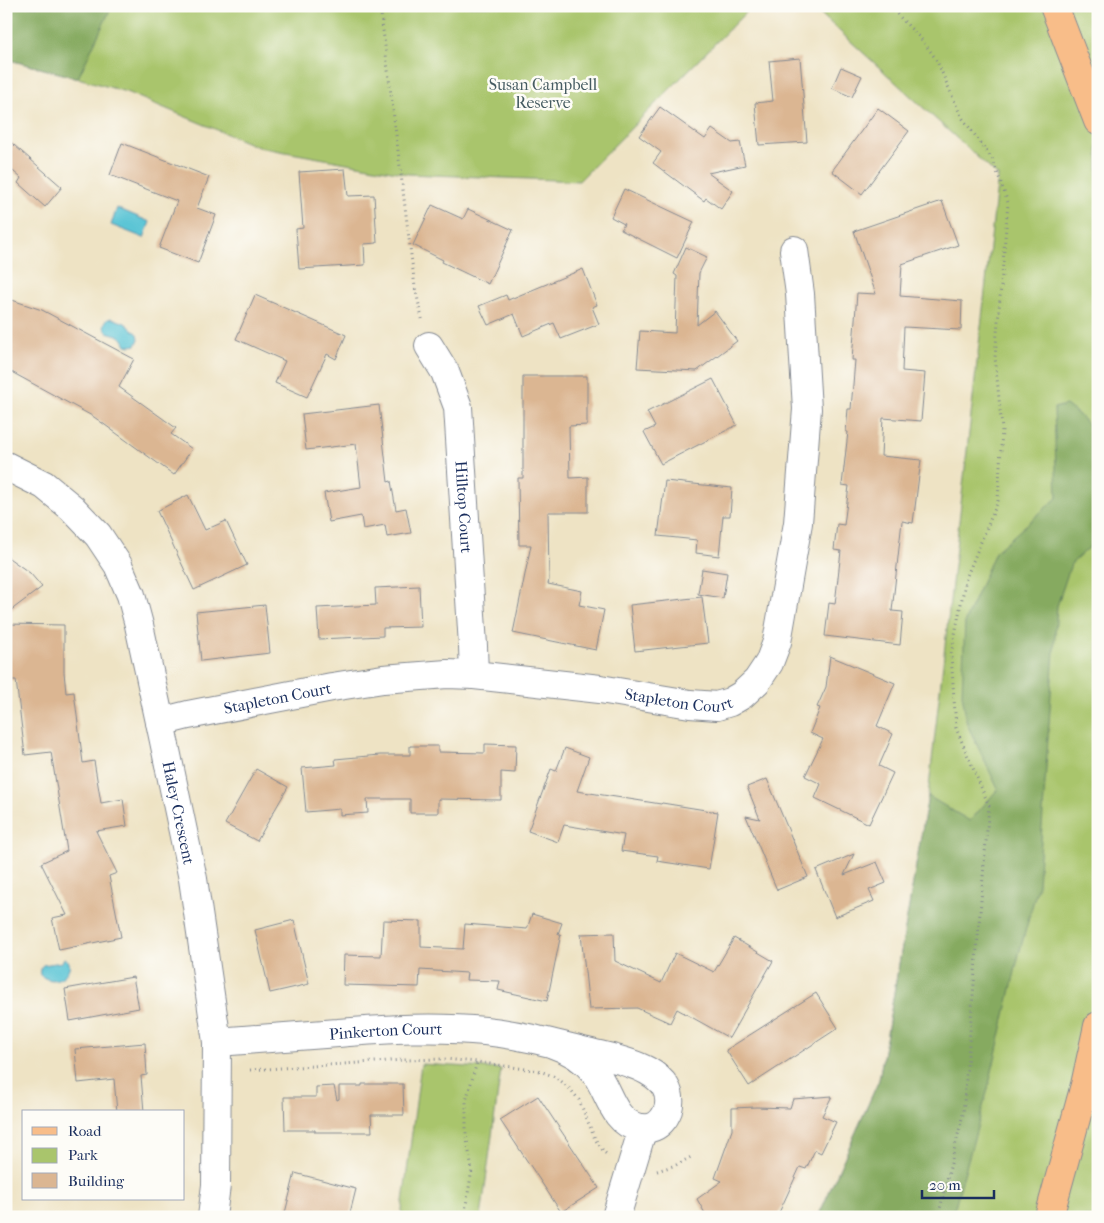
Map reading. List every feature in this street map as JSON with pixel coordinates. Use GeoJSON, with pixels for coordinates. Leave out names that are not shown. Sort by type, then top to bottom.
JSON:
{"type":"FeatureCollection","features":[{"type":"Feature","properties":{"kind":"main road"},"geometry":{"type":"LineString","coordinates":[[1054,6],[1098,120]]}},
{"type":"Feature","properties":{"kind":"main road"},"geometry":{"type":"LineString","coordinates":[[1049,1217],[1085,1085],[1098,1026]]}},
{"type":"Feature","properties":{"kind":"street","name":"Stapleton Court"},"geometry":{"type":"LineString","coordinates":[[160,722],[332,687],[383,679],[447,674],[474,675],[600,689],[690,704],[717,706],[730,702],[742,695],[757,682],[769,663],[777,642],[798,523],[807,409],[800,294],[794,250]]}},
{"type":"Feature","properties":{"kind":"street","name":"Hilltop Court"},"geometry":{"type":"LineString","coordinates":[[429,346],[444,372],[458,407],[474,675]]}},
{"type":"Feature","properties":{"kind":"street","name":"Haley Crescent"},"geometry":{"type":"LineString","coordinates":[[6,466],[44,485],[72,508],[98,535],[118,565],[131,595],[193,879],[217,1042],[216,1185],[212,1217]]}},
{"type":"Feature","properties":{"kind":"street","name":"Pinkerton Court"},"geometry":{"type":"LineString","coordinates":[[217,1042],[374,1030],[431,1028],[507,1034],[553,1044],[613,1058],[638,1066],[657,1077],[667,1089],[668,1107],[661,1122],[650,1128],[643,1128],[633,1126],[621,1118],[603,1085],[590,1067],[576,1056],[553,1044]]}},
{"type":"Feature","properties":{"kind":"street"},"geometry":{"type":"LineString","coordinates":[[616,1217],[643,1128]]}},
{"type":"Feature","properties":{"kind":"path"},"geometry":{"type":"LineString","coordinates":[[380,6],[414,287],[429,346]]}},
{"type":"Feature","properties":{"kind":"path"},"geometry":{"type":"LineString","coordinates":[[887,6],[922,40],[936,59],[960,116],[993,160],[1008,203],[996,357],[1002,430],[998,502],[966,578],[951,655],[956,728],[989,806],[963,1114],[938,1217]]}},
{"type":"Feature","properties":{"kind":"path"},"geometry":{"type":"LineString","coordinates":[[891,6],[894,11]]}},
{"type":"Feature","properties":{"kind":"path"},"geometry":{"type":"LineString","coordinates":[[250,1070],[444,1059],[540,1071],[553,1076],[571,1090],[579,1100],[595,1139],[604,1152],[615,1161],[631,1168],[649,1171],[676,1165],[693,1156]]}},
{"type":"Feature","properties":{"kind":"path"},"geometry":{"type":"LineString","coordinates":[[464,1217],[472,1170],[466,1134],[466,1101],[476,1062]]}},
{"type":"Feature","properties":{"kind":"green space","name":"Susan Campbell Reserve"},"geometry":{"type":"Polygon","coordinates":[[[6,6],[752,6],[579,181],[408,174],[258,147],[126,92],[6,59],[6,6]]]}},
{"type":"Feature","properties":{"kind":"green space"},"geometry":{"type":"Polygon","coordinates":[[[6,6],[112,6],[78,78],[6,59],[6,6]]]}},
{"type":"Feature","properties":{"kind":"green space"},"geometry":{"type":"Polygon","coordinates":[[[812,6],[1098,6],[1098,1217],[818,1217],[879,1080],[928,796],[998,176],[812,6]]]}},
{"type":"Feature","properties":{"kind":"green space"},"geometry":{"type":"Polygon","coordinates":[[[1066,405],[1079,415],[1098,436],[1097,517],[1093,544],[1071,564],[1057,606],[1038,885],[1019,954],[988,1089],[952,1217],[818,1217],[879,1080],[928,796],[970,821],[998,789],[967,724],[962,694],[965,621],[995,552],[1057,498],[1054,408],[1066,405]]]}},
{"type":"Feature","properties":{"kind":"green space"},"geometry":{"type":"Polygon","coordinates":[[[421,1064],[501,1069],[481,1217],[401,1217],[421,1064]]]}},
{"type":"Feature","properties":{"kind":"water"},"geometry":{"type":"Polygon","coordinates":[[[117,208],[150,222],[144,238],[111,225],[117,208]]]}},
{"type":"Feature","properties":{"kind":"water"},"geometry":{"type":"Polygon","coordinates":[[[112,318],[125,323],[138,334],[139,339],[136,345],[126,345],[120,337],[107,332],[104,327],[105,323],[112,318]]]}},
{"type":"Feature","properties":{"kind":"water"},"geometry":{"type":"Polygon","coordinates":[[[64,958],[68,961],[68,970],[60,978],[54,980],[47,979],[40,975],[40,969],[43,965],[62,962],[64,958]]]}},
{"type":"Feature","properties":{"kind":"building"},"geometry":{"type":"Polygon","coordinates":[[[800,58],[807,142],[759,145],[755,103],[773,101],[769,61],[800,58]]]}},
{"type":"Feature","properties":{"kind":"building"},"geometry":{"type":"Polygon","coordinates":[[[841,67],[862,76],[852,97],[832,88],[841,67]]]}},
{"type":"Feature","properties":{"kind":"building"},"geometry":{"type":"Polygon","coordinates":[[[660,107],[705,139],[712,129],[732,143],[740,142],[745,165],[708,173],[733,191],[721,209],[706,198],[704,201],[653,163],[661,152],[639,136],[660,107]]]}},
{"type":"Feature","properties":{"kind":"building"},"geometry":{"type":"Polygon","coordinates":[[[878,108],[909,131],[862,194],[832,171],[878,108]]]}},
{"type":"Feature","properties":{"kind":"building"},"geometry":{"type":"Polygon","coordinates":[[[6,138],[62,187],[45,207],[18,183],[21,178],[6,165],[6,138]]]}},
{"type":"Feature","properties":{"kind":"building"},"geometry":{"type":"Polygon","coordinates":[[[122,143],[209,177],[197,208],[216,215],[198,263],[159,248],[177,201],[110,175],[122,143]]]}},
{"type":"Feature","properties":{"kind":"building"},"geometry":{"type":"Polygon","coordinates":[[[345,169],[348,196],[374,195],[377,243],[364,244],[365,265],[299,269],[296,229],[303,228],[299,172],[345,169]]]}},
{"type":"Feature","properties":{"kind":"building"},"geometry":{"type":"Polygon","coordinates":[[[624,189],[694,222],[677,258],[621,230],[624,224],[611,217],[624,189]]]}},
{"type":"Feature","properties":{"kind":"building"},"geometry":{"type":"Polygon","coordinates":[[[942,201],[958,245],[902,264],[900,296],[962,301],[961,330],[904,327],[902,371],[925,373],[921,421],[883,418],[881,456],[921,460],[913,523],[902,521],[892,611],[903,612],[900,645],[825,636],[829,603],[835,604],[841,551],[834,550],[837,524],[844,525],[849,486],[842,485],[848,432],[846,432],[848,409],[851,409],[855,360],[852,360],[857,293],[876,294],[854,231],[942,201]]]}},
{"type":"Feature","properties":{"kind":"building"},"geometry":{"type":"Polygon","coordinates":[[[432,205],[463,219],[468,209],[513,230],[488,284],[442,262],[443,260],[413,245],[432,205]]]}},
{"type":"Feature","properties":{"kind":"building"},"geometry":{"type":"Polygon","coordinates":[[[686,247],[707,257],[699,273],[697,325],[715,311],[737,341],[697,371],[637,368],[640,331],[675,333],[677,276],[674,274],[686,247]]]}},
{"type":"Feature","properties":{"kind":"building"},"geometry":{"type":"Polygon","coordinates":[[[583,269],[597,305],[592,307],[599,324],[561,339],[554,323],[523,336],[514,314],[488,325],[479,306],[506,295],[508,300],[583,269]]]}},
{"type":"Feature","properties":{"kind":"building"},"geometry":{"type":"Polygon","coordinates":[[[255,295],[346,335],[336,359],[327,354],[307,397],[275,383],[285,361],[236,339],[255,295]]]}},
{"type":"Feature","properties":{"kind":"building"},"geometry":{"type":"Polygon","coordinates":[[[6,298],[42,310],[134,359],[119,387],[176,428],[171,434],[192,449],[174,475],[94,417],[6,369],[6,298]]]}},
{"type":"Feature","properties":{"kind":"building"},"geometry":{"type":"Polygon","coordinates":[[[523,376],[587,376],[587,425],[569,426],[570,478],[588,477],[588,512],[548,512],[548,584],[582,591],[579,605],[604,610],[596,650],[513,633],[531,545],[519,545],[518,478],[523,478],[523,376]]]}},
{"type":"Feature","properties":{"kind":"building"},"geometry":{"type":"Polygon","coordinates":[[[713,379],[737,425],[661,464],[644,432],[655,427],[647,412],[713,379]]]}},
{"type":"Feature","properties":{"kind":"building"},"geometry":{"type":"Polygon","coordinates":[[[379,405],[388,482],[391,481],[396,510],[406,508],[411,533],[387,537],[385,525],[363,529],[361,516],[329,522],[324,493],[361,487],[356,444],[306,450],[302,414],[379,405]]]}},
{"type":"Feature","properties":{"kind":"building"},"geometry":{"type":"Polygon","coordinates":[[[665,481],[732,488],[730,516],[723,516],[719,556],[696,553],[697,540],[658,536],[665,481]]]}},
{"type":"Feature","properties":{"kind":"building"},"geometry":{"type":"Polygon","coordinates":[[[188,495],[205,530],[226,521],[247,565],[194,590],[157,511],[188,495]]]}},
{"type":"Feature","properties":{"kind":"building"},"geometry":{"type":"Polygon","coordinates":[[[6,556],[30,573],[42,587],[6,614],[6,556]]]}},
{"type":"Feature","properties":{"kind":"building"},"geometry":{"type":"Polygon","coordinates":[[[702,569],[727,573],[723,598],[698,594],[702,569]]]}},
{"type":"Feature","properties":{"kind":"building"},"geometry":{"type":"Polygon","coordinates":[[[419,586],[421,627],[383,628],[383,636],[319,639],[317,608],[376,605],[375,588],[419,586]]]}},
{"type":"Feature","properties":{"kind":"building"},"geometry":{"type":"Polygon","coordinates":[[[702,597],[708,643],[635,651],[630,605],[702,597]]]}},
{"type":"Feature","properties":{"kind":"building"},"geometry":{"type":"Polygon","coordinates":[[[265,605],[270,653],[201,661],[196,612],[265,605]]]}},
{"type":"Feature","properties":{"kind":"building"},"geometry":{"type":"Polygon","coordinates":[[[6,624],[64,625],[66,693],[74,692],[83,763],[94,761],[101,803],[123,799],[127,826],[96,831],[117,873],[109,876],[121,937],[59,950],[52,918],[67,915],[41,863],[67,851],[51,752],[25,755],[16,680],[6,680],[6,624]]]}},
{"type":"Feature","properties":{"kind":"building"},"geometry":{"type":"Polygon","coordinates":[[[830,656],[895,683],[877,726],[893,734],[879,766],[893,773],[869,824],[815,798],[821,784],[805,776],[823,739],[810,733],[820,708],[817,707],[826,687],[830,656]]]}},
{"type":"Feature","properties":{"kind":"building"},"geometry":{"type":"Polygon","coordinates":[[[485,744],[516,745],[515,773],[501,772],[501,800],[438,799],[438,813],[410,813],[410,799],[367,799],[368,813],[340,815],[340,809],[306,812],[302,768],[336,765],[335,759],[380,755],[410,755],[410,746],[438,746],[438,752],[485,753],[485,744]]]}},
{"type":"Feature","properties":{"kind":"building"},"geometry":{"type":"Polygon","coordinates":[[[565,748],[589,757],[577,791],[718,812],[709,869],[657,861],[658,856],[621,851],[624,835],[564,825],[558,842],[528,831],[551,769],[556,771],[565,748]]]}},
{"type":"Feature","properties":{"kind":"building"},"geometry":{"type":"Polygon","coordinates":[[[256,769],[288,787],[257,841],[225,824],[256,769]]]}},
{"type":"Feature","properties":{"kind":"building"},"geometry":{"type":"Polygon","coordinates":[[[767,779],[808,877],[777,890],[746,816],[760,819],[747,787],[767,779]]]}},
{"type":"Feature","properties":{"kind":"building"},"geometry":{"type":"Polygon","coordinates":[[[854,854],[844,875],[877,862],[886,883],[869,890],[874,901],[835,917],[816,870],[854,854]]]}},
{"type":"Feature","properties":{"kind":"building"},"geometry":{"type":"Polygon","coordinates":[[[532,914],[562,923],[558,934],[561,934],[547,1001],[498,990],[500,981],[466,980],[467,973],[420,970],[419,987],[343,985],[344,955],[381,956],[383,920],[421,921],[421,947],[463,949],[465,924],[527,929],[532,914]]]}},
{"type":"Feature","properties":{"kind":"building"},"geometry":{"type":"Polygon","coordinates":[[[294,920],[309,984],[270,993],[255,930],[294,920]]]}},
{"type":"Feature","properties":{"kind":"building"},"geometry":{"type":"Polygon","coordinates":[[[614,933],[615,961],[661,983],[675,953],[714,972],[734,938],[773,961],[729,1038],[677,1009],[670,1023],[637,1008],[589,1009],[581,934],[614,933]]]}},
{"type":"Feature","properties":{"kind":"building"},"geometry":{"type":"Polygon","coordinates":[[[133,977],[139,1008],[70,1021],[65,989],[133,977]]]}},
{"type":"Feature","properties":{"kind":"building"},"geometry":{"type":"Polygon","coordinates":[[[816,993],[838,1028],[749,1086],[726,1050],[816,993]]]}},
{"type":"Feature","properties":{"kind":"building"},"geometry":{"type":"Polygon","coordinates":[[[145,1043],[147,1075],[141,1076],[144,1110],[117,1110],[114,1079],[78,1083],[75,1049],[145,1043]]]}},
{"type":"Feature","properties":{"kind":"building"},"geometry":{"type":"Polygon","coordinates":[[[362,1084],[403,1084],[404,1115],[371,1115],[372,1132],[285,1130],[284,1097],[316,1097],[316,1087],[334,1086],[337,1100],[339,1099],[339,1086],[362,1086],[362,1084]]]}},
{"type":"Feature","properties":{"kind":"building"},"geometry":{"type":"Polygon","coordinates":[[[538,1096],[599,1188],[561,1212],[500,1120],[538,1096]]]}},
{"type":"Feature","properties":{"kind":"building"},"geometry":{"type":"Polygon","coordinates":[[[832,1096],[822,1116],[836,1122],[821,1153],[815,1150],[806,1169],[800,1167],[777,1217],[707,1217],[697,1199],[722,1181],[715,1178],[732,1130],[732,1108],[790,1108],[793,1099],[832,1096]]]}},
{"type":"Feature","properties":{"kind":"building"},"geometry":{"type":"Polygon","coordinates":[[[295,1173],[356,1189],[349,1217],[284,1217],[295,1173]]]}}]}
